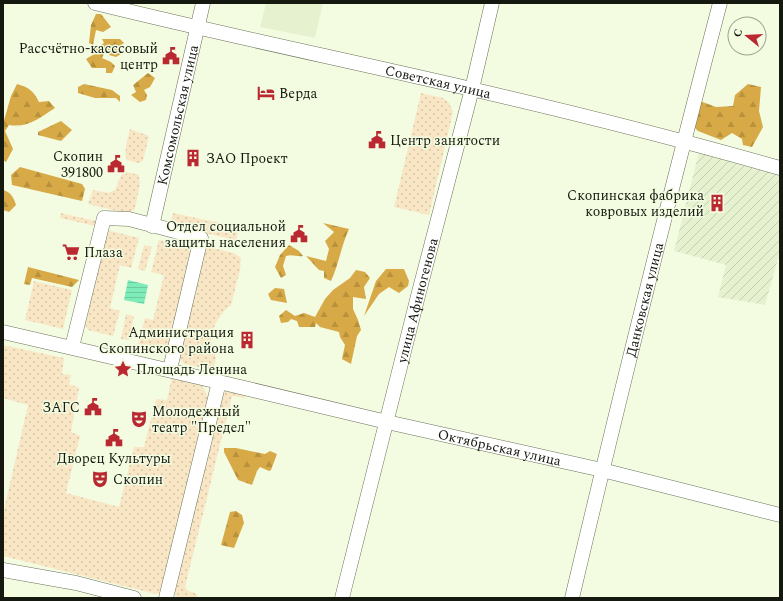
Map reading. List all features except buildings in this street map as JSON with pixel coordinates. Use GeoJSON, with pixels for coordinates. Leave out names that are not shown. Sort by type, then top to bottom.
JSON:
{"type":"FeatureCollection","features":[{"type":"Feature","properties":{"kind":"street","name":"Советская улица"},"geometry":{"type":"LineString","coordinates":[[95,3],[198,28],[472,89],[684,141],[780,168]]}},
{"type":"Feature","properties":{"kind":"street","name":"Комсомольская улица"},"geometry":{"type":"LineString","coordinates":[[152,226],[203,3]]}},
{"type":"Feature","properties":{"kind":"street","name":"улица Афиногенова"},"geometry":{"type":"LineString","coordinates":[[342,598],[472,89],[492,3]]}},
{"type":"Feature","properties":{"kind":"street","name":"Данковская улица"},"geometry":{"type":"LineString","coordinates":[[572,598],[602,470],[720,3]]}},
{"type":"Feature","properties":{"kind":"street"},"geometry":{"type":"LineString","coordinates":[[3,332],[72,347],[104,218],[129,219],[201,238],[170,370]]}},
{"type":"Feature","properties":{"kind":"street","name":"Октябрьская улица"},"geometry":{"type":"LineString","coordinates":[[72,347],[387,422],[602,470],[780,515]]}},
{"type":"Feature","properties":{"kind":"street"},"geometry":{"type":"LineString","coordinates":[[166,598],[219,382]]}},
{"type":"Feature","properties":{"kind":"street"},"geometry":{"type":"LineString","coordinates":[[3,570],[76,583],[134,598]]}},
{"type":"Feature","properties":{"kind":"shaded area"},"geometry":{"type":"Polygon","coordinates":[[[266,3],[323,3],[315,38],[260,27],[266,3]]]}},
{"type":"Feature","properties":{"kind":"shaded area"},"geometry":{"type":"Polygon","coordinates":[[[421,93],[443,98],[449,103],[453,112],[429,215],[394,207],[421,93]]]}},
{"type":"Feature","properties":{"kind":"shaded area"},"geometry":{"type":"Polygon","coordinates":[[[130,129],[149,136],[143,161],[138,163],[127,160],[126,156],[126,144],[130,129]]]}},
{"type":"Feature","properties":{"kind":"shaded area"},"geometry":{"type":"Polygon","coordinates":[[[699,152],[780,173],[780,252],[765,305],[718,297],[726,265],[674,251],[699,152]]]}},
{"type":"Feature","properties":{"kind":"shaded area"},"geometry":{"type":"Polygon","coordinates":[[[123,171],[139,175],[140,184],[135,209],[131,212],[125,213],[88,204],[93,190],[108,193],[115,190],[123,171]]]}},
{"type":"Feature","properties":{"kind":"shaded area"},"geometry":{"type":"Polygon","coordinates":[[[61,213],[96,221],[95,226],[60,218],[61,213]]]}},
{"type":"Feature","properties":{"kind":"shaded area"},"geometry":{"type":"Polygon","coordinates":[[[173,213],[239,227],[236,240],[170,225],[173,213]]]}},
{"type":"Feature","properties":{"kind":"shaded area"},"geometry":{"type":"Polygon","coordinates":[[[107,230],[139,238],[131,268],[120,265],[110,308],[120,311],[113,336],[88,330],[84,323],[107,230]]]}},
{"type":"Feature","properties":{"kind":"shaded area"},"geometry":{"type":"Polygon","coordinates":[[[159,240],[192,248],[168,347],[162,350],[138,344],[145,318],[153,320],[164,275],[151,272],[159,240]]]}},
{"type":"Feature","properties":{"kind":"shaded area"},"geometry":{"type":"Polygon","coordinates":[[[144,245],[152,247],[145,271],[138,269],[144,245]]]}},
{"type":"Feature","properties":{"kind":"shaded area"},"geometry":{"type":"Polygon","coordinates":[[[209,247],[234,253],[241,258],[240,270],[231,305],[224,311],[215,324],[211,341],[216,358],[213,370],[184,364],[179,357],[205,248],[209,247]]]}},
{"type":"Feature","properties":{"kind":"shaded area"},"geometry":{"type":"Polygon","coordinates":[[[128,280],[148,285],[144,304],[124,300],[128,280]]]}},
{"type":"Feature","properties":{"kind":"shaded area"},"geometry":{"type":"Polygon","coordinates":[[[34,281],[72,290],[63,329],[25,320],[34,281]]]}},
{"type":"Feature","properties":{"kind":"shaded area"},"geometry":{"type":"Polygon","coordinates":[[[126,314],[134,316],[129,340],[121,339],[126,314]]]}},
{"type":"Feature","properties":{"kind":"shaded area"},"geometry":{"type":"Polygon","coordinates":[[[3,345],[64,358],[62,374],[71,375],[69,384],[79,388],[71,432],[80,436],[66,493],[119,507],[134,447],[144,447],[156,399],[167,400],[172,377],[202,385],[209,398],[163,592],[156,594],[3,556],[3,514],[28,405],[3,398],[3,345]]]}},
{"type":"Feature","properties":{"kind":"shaded area"},"geometry":{"type":"Polygon","coordinates":[[[226,391],[246,395],[245,398],[232,396],[185,587],[187,590],[197,594],[197,598],[177,598],[174,593],[222,395],[226,391]]]}},
{"type":"Feature","properties":{"kind":"green space"},"geometry":{"type":"Polygon","coordinates":[[[96,14],[101,14],[111,27],[103,32],[96,30],[93,45],[89,43],[91,25],[96,14]]]}},
{"type":"Feature","properties":{"kind":"green space"},"geometry":{"type":"Polygon","coordinates":[[[102,39],[120,39],[124,43],[119,47],[121,54],[116,57],[109,55],[110,51],[106,49],[102,58],[111,62],[115,66],[112,73],[106,73],[106,68],[92,68],[86,59],[96,53],[95,49],[104,43],[102,39]]]}},
{"type":"Feature","properties":{"kind":"green space"},"geometry":{"type":"Polygon","coordinates":[[[148,73],[155,78],[150,87],[144,90],[147,95],[146,100],[140,102],[131,95],[136,92],[133,85],[148,73]]]}},
{"type":"Feature","properties":{"kind":"green space"},"geometry":{"type":"Polygon","coordinates":[[[17,84],[30,90],[39,102],[49,101],[55,108],[39,119],[28,124],[16,126],[9,125],[5,131],[13,149],[6,162],[3,160],[3,124],[11,96],[17,84]]]}},
{"type":"Feature","properties":{"kind":"green space"},"geometry":{"type":"Polygon","coordinates":[[[84,84],[112,90],[120,96],[120,102],[116,98],[95,98],[78,93],[78,87],[84,84]]]}},
{"type":"Feature","properties":{"kind":"green space"},"geometry":{"type":"Polygon","coordinates":[[[748,84],[761,87],[759,111],[763,127],[752,147],[743,145],[742,139],[732,133],[721,140],[698,131],[693,126],[700,101],[716,107],[733,106],[735,95],[748,84]]]}},
{"type":"Feature","properties":{"kind":"green space"},"geometry":{"type":"Polygon","coordinates":[[[61,121],[72,130],[61,141],[38,135],[38,132],[61,121]]]}},
{"type":"Feature","properties":{"kind":"green space"},"geometry":{"type":"Polygon","coordinates":[[[20,167],[82,184],[85,189],[82,201],[12,185],[11,175],[20,167]]]}},
{"type":"Feature","properties":{"kind":"green space"},"geometry":{"type":"Polygon","coordinates":[[[3,190],[12,196],[16,205],[9,212],[3,210],[3,190]]]}},
{"type":"Feature","properties":{"kind":"green space"},"geometry":{"type":"Polygon","coordinates":[[[323,223],[349,229],[331,281],[324,278],[324,271],[319,270],[306,256],[326,261],[329,249],[325,241],[334,232],[323,223]]]}},
{"type":"Feature","properties":{"kind":"green space"},"geometry":{"type":"Polygon","coordinates":[[[289,245],[299,251],[303,256],[286,256],[283,266],[286,275],[281,278],[275,267],[280,255],[289,245]]]}},
{"type":"Feature","properties":{"kind":"green space"},"geometry":{"type":"Polygon","coordinates":[[[28,267],[79,280],[72,287],[32,278],[30,285],[24,284],[28,267]]]}},
{"type":"Feature","properties":{"kind":"green space"},"geometry":{"type":"Polygon","coordinates":[[[386,269],[404,269],[409,281],[408,286],[399,293],[389,287],[379,294],[364,316],[376,281],[386,269]]]}},
{"type":"Feature","properties":{"kind":"green space"},"geometry":{"type":"Polygon","coordinates":[[[356,270],[365,272],[370,278],[364,287],[366,299],[353,297],[353,309],[361,330],[357,336],[351,364],[342,359],[345,345],[339,332],[320,327],[316,323],[315,327],[299,327],[297,321],[291,319],[288,322],[281,323],[279,316],[286,310],[295,316],[304,313],[315,317],[325,299],[333,290],[350,278],[356,270]]]}},
{"type":"Feature","properties":{"kind":"green space"},"geometry":{"type":"Polygon","coordinates":[[[275,288],[284,289],[287,303],[271,300],[268,294],[275,288]]]}},
{"type":"Feature","properties":{"kind":"green space"},"geometry":{"type":"Polygon","coordinates":[[[224,448],[236,448],[265,454],[270,451],[277,454],[271,470],[269,471],[260,467],[252,485],[238,480],[224,452],[224,448]]]}},
{"type":"Feature","properties":{"kind":"green space"},"geometry":{"type":"Polygon","coordinates":[[[236,511],[242,515],[244,523],[234,548],[221,545],[230,512],[236,511]]]}},
{"type":"Feature","properties":{"kind":"place","name":"Рассчётно-касссовый центр"},"geometry":{"type":"Point","coordinates":[171,56]}},
{"type":"Feature","properties":{"kind":"place","name":"Верда"},"geometry":{"type":"Point","coordinates":[266,93]}},
{"type":"Feature","properties":{"kind":"place","name":"Центр занятости"},"geometry":{"type":"Point","coordinates":[377,140]}},
{"type":"Feature","properties":{"kind":"place","name":"ЗАО Проект"},"geometry":{"type":"Point","coordinates":[193,158]}},
{"type":"Feature","properties":{"kind":"place","name":"Скопин 391800"},"geometry":{"type":"Point","coordinates":[116,164]}},
{"type":"Feature","properties":{"kind":"place","name":"Скопинская фабрика ковровых изделий"},"geometry":{"type":"Point","coordinates":[717,203]}},
{"type":"Feature","properties":{"kind":"place","name":"Отдел социальной защиты населения"},"geometry":{"type":"Point","coordinates":[299,234]}},
{"type":"Feature","properties":{"kind":"place","name":"Плаза"},"geometry":{"type":"Point","coordinates":[71,252]}},
{"type":"Feature","properties":{"kind":"place","name":"Администрация Скопинского района"},"geometry":{"type":"Point","coordinates":[247,340]}},
{"type":"Feature","properties":{"kind":"place","name":"Площадь Ленина"},"geometry":{"type":"Point","coordinates":[123,369]}},
{"type":"Feature","properties":{"kind":"place","name":"ЗАГС"},"geometry":{"type":"Point","coordinates":[93,407]}},
{"type":"Feature","properties":{"kind":"place","name":"Молодежный театр \"Предел\""},"geometry":{"type":"Point","coordinates":[139,419]}},
{"type":"Feature","properties":{"kind":"place","name":"Дворец Культуры"},"geometry":{"type":"Point","coordinates":[114,438]}},
{"type":"Feature","properties":{"kind":"place","name":"Скопин"},"geometry":{"type":"Point","coordinates":[100,479]}}]}
